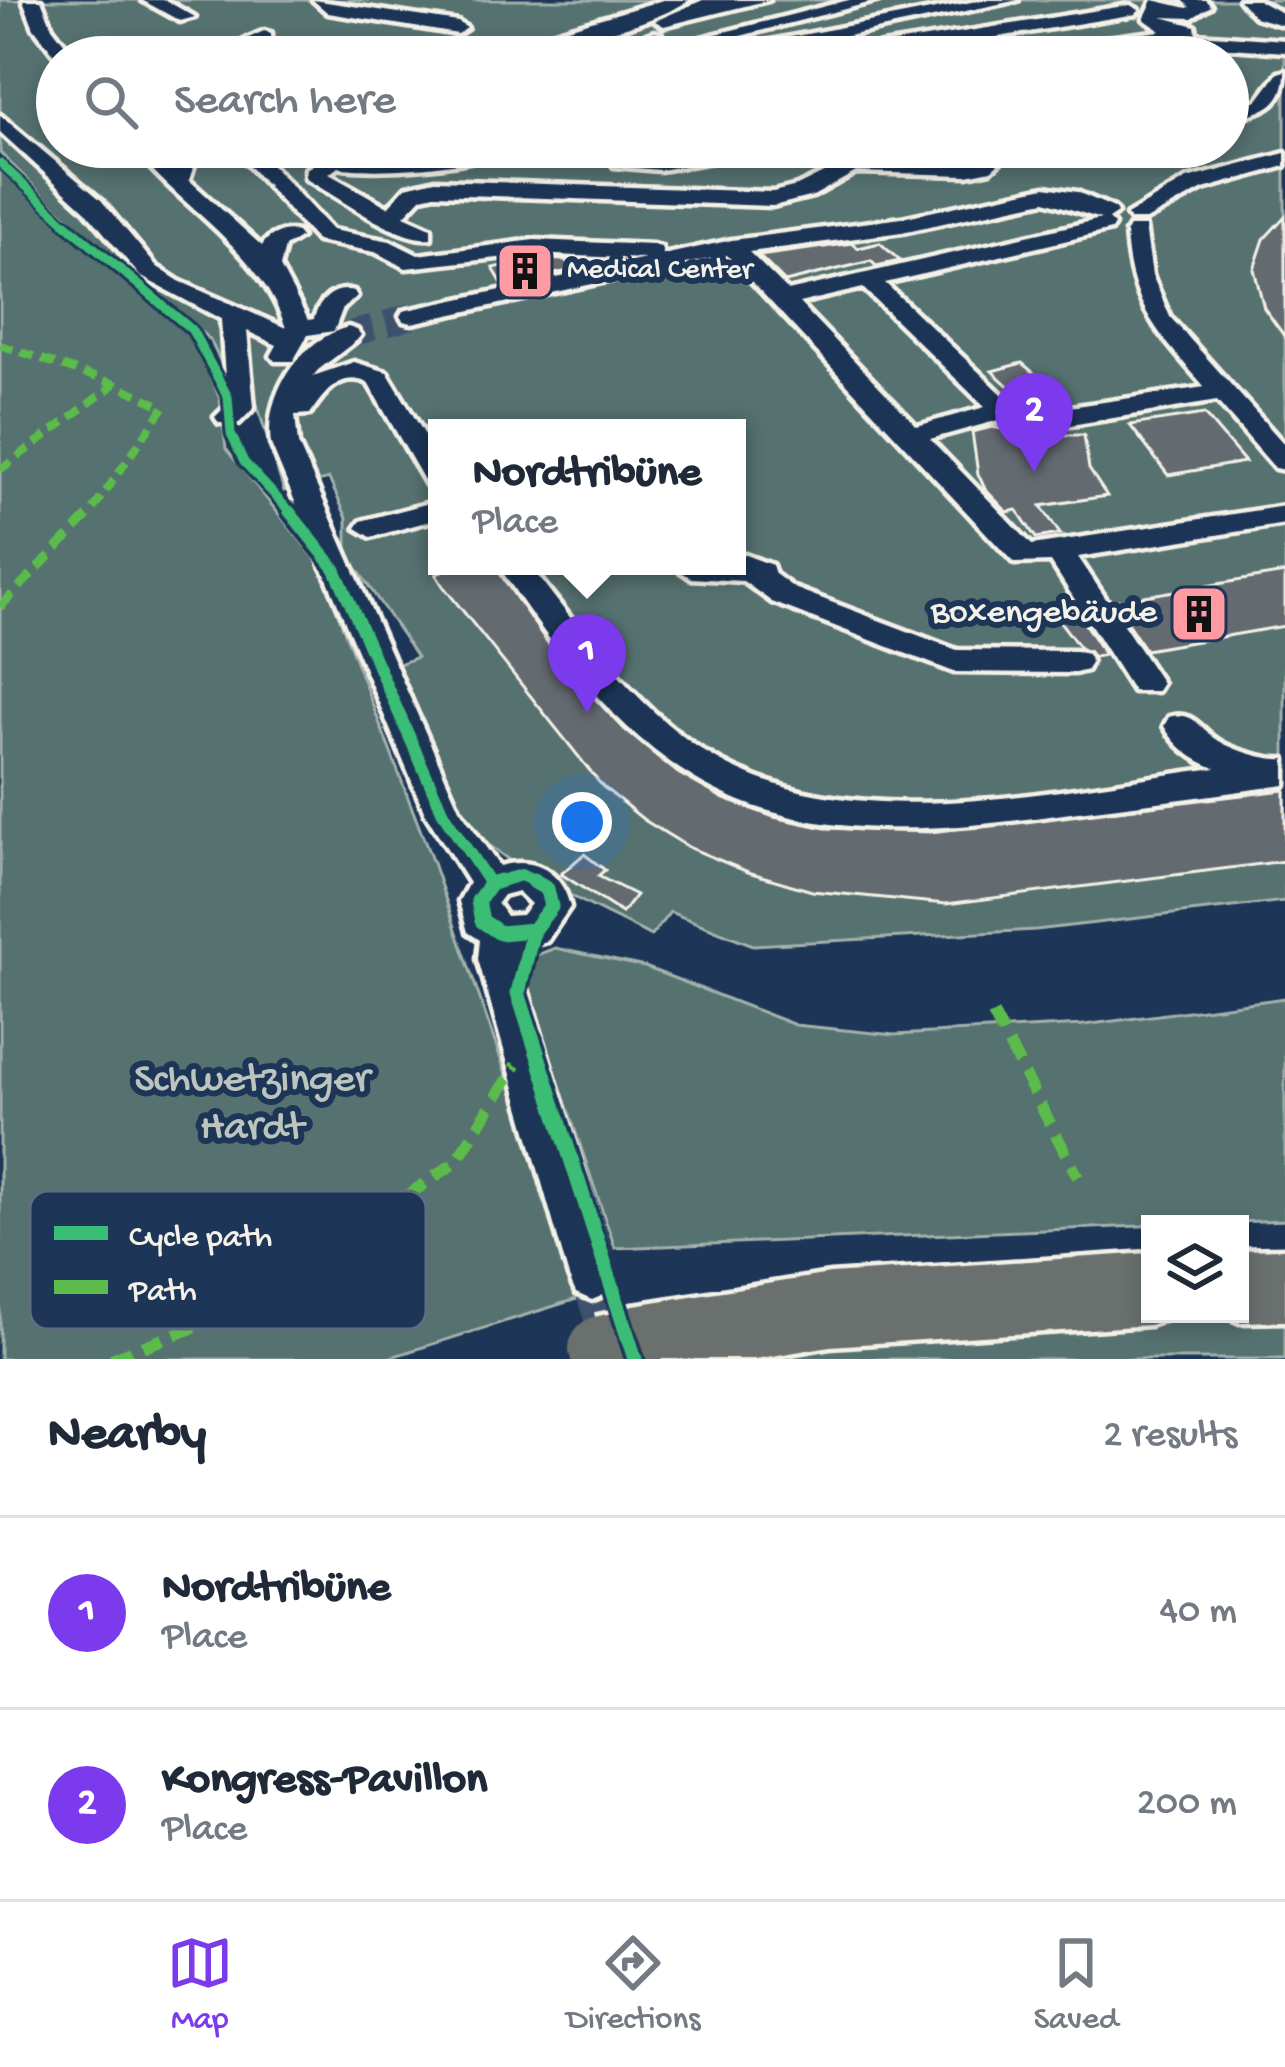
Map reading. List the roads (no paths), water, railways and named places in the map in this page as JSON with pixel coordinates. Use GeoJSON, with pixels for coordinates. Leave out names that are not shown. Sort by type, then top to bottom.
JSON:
{"type":"FeatureCollection","features":[{"type":"Feature","properties":{"kind":"highway"},"geometry":{"type":"LineString","coordinates":[[1249,1286],[1285,1285]]}},
{"type":"Feature","properties":{"kind":"highway"},"geometry":{"type":"LineString","coordinates":[[599,1350],[830,1310],[1141,1290]]}},
{"type":"Feature","properties":{"kind":"lane"},"geometry":{"type":"LineString","coordinates":[[32,0],[49,36]]}},
{"type":"Feature","properties":{"kind":"lane"},"geometry":{"type":"LineString","coordinates":[[151,0],[186,17]]}},
{"type":"Feature","properties":{"kind":"lane"},"geometry":{"type":"LineString","coordinates":[[297,0],[395,0]]}},
{"type":"Feature","properties":{"kind":"lane"},"geometry":{"type":"LineString","coordinates":[[566,36],[719,0]]}},
{"type":"Feature","properties":{"kind":"lane"},"geometry":{"type":"LineString","coordinates":[[594,36],[681,8],[760,0]]}},
{"type":"Feature","properties":{"kind":"lane"},"geometry":{"type":"LineString","coordinates":[[669,36],[820,5],[872,0]]}},
{"type":"Feature","properties":{"kind":"lane"},"geometry":{"type":"LineString","coordinates":[[710,36],[820,5],[930,0]]}},
{"type":"Feature","properties":{"kind":"lane"},"geometry":{"type":"LineString","coordinates":[[826,36],[1009,0]]}},
{"type":"Feature","properties":{"kind":"lane"},"geometry":{"type":"LineString","coordinates":[[320,2],[335,10],[458,28]]}},
{"type":"Feature","properties":{"kind":"lane"},"geometry":{"type":"LineString","coordinates":[[1121,36],[1156,16],[1184,13],[1197,4],[1230,36]]}},
{"type":"Feature","properties":{"kind":"lane"},"geometry":{"type":"LineString","coordinates":[[959,36],[1128,5],[1173,29],[1212,36]]}},
{"type":"Feature","properties":{"kind":"lane"},"geometry":{"type":"LineString","coordinates":[[1255,6],[1285,45]]}},
{"type":"Feature","properties":{"kind":"lane"},"geometry":{"type":"LineString","coordinates":[[1255,6],[1285,22]]}},
{"type":"Feature","properties":{"kind":"lane"},"geometry":{"type":"LineString","coordinates":[[1249,41],[1285,45]]}},
{"type":"Feature","properties":{"kind":"lane"},"geometry":{"type":"LineString","coordinates":[[1249,108],[1265,104],[1284,76]]}},
{"type":"Feature","properties":{"kind":"lane"},"geometry":{"type":"LineString","coordinates":[[0,121],[36,154]]}},
{"type":"Feature","properties":{"kind":"lane"},"geometry":{"type":"LineString","coordinates":[[782,300],[1104,219],[1137,223],[1172,193],[1285,159]]}},
{"type":"Feature","properties":{"kind":"lane"},"geometry":{"type":"LineString","coordinates":[[52,168],[93,205],[148,271],[233,317],[296,335],[325,326],[330,307],[345,296]]}},
{"type":"Feature","properties":{"kind":"lane"},"geometry":{"type":"LineString","coordinates":[[163,168],[268,267],[286,293],[296,335],[268,387],[267,405],[328,533],[335,568],[443,815],[490,884]]}},
{"type":"Feature","properties":{"kind":"lane"},"geometry":{"type":"LineString","coordinates":[[178,183],[181,168]]}},
{"type":"Feature","properties":{"kind":"lane"},"geometry":{"type":"LineString","coordinates":[[262,168],[325,236],[382,246],[414,263],[534,247],[696,255]]}},
{"type":"Feature","properties":{"kind":"lane"},"geometry":{"type":"LineString","coordinates":[[317,168],[314,174],[423,233]]}},
{"type":"Feature","properties":{"kind":"lane"},"geometry":{"type":"LineString","coordinates":[[513,168],[517,186],[532,191]]}},
{"type":"Feature","properties":{"kind":"lane"},"geometry":{"type":"LineString","coordinates":[[390,218],[406,198],[424,189],[773,199],[805,191],[847,168]]}},
{"type":"Feature","properties":{"kind":"lane"},"geometry":{"type":"LineString","coordinates":[[938,168],[971,168]]}},
{"type":"Feature","properties":{"kind":"lane"},"geometry":{"type":"LineString","coordinates":[[1172,193],[1181,168]]}},
{"type":"Feature","properties":{"kind":"lane"},"geometry":{"type":"LineString","coordinates":[[412,316],[732,247],[902,225],[1045,194],[1070,196],[1104,219]]}},
{"type":"Feature","properties":{"kind":"lane"},"geometry":{"type":"LineString","coordinates":[[1137,223],[1140,275],[1159,319],[1285,463]]}},
{"type":"Feature","properties":{"kind":"lane"},"geometry":{"type":"LineString","coordinates":[[268,267],[275,243],[289,237]]}},
{"type":"Feature","properties":{"kind":"lane"},"geometry":{"type":"LineString","coordinates":[[732,247],[1017,557],[1285,515]]}},
{"type":"Feature","properties":{"kind":"lane"},"geometry":{"type":"LineString","coordinates":[[868,280],[1015,421],[1034,423],[1222,392]]}},
{"type":"Feature","properties":{"kind":"lane"},"geometry":{"type":"LineString","coordinates":[[229,417],[241,408],[233,317]]}},
{"type":"Feature","properties":{"kind":"lane"},"geometry":{"type":"LineString","coordinates":[[280,431],[289,386],[313,358],[348,335]]}},
{"type":"Feature","properties":{"kind":"lane"},"geometry":{"type":"LineString","coordinates":[[280,431],[329,375],[360,370],[377,378],[428,464]]}},
{"type":"Feature","properties":{"kind":"lane"},"geometry":{"type":"LineString","coordinates":[[910,436],[1002,411]]}},
{"type":"Feature","properties":{"kind":"lane"},"geometry":{"type":"LineString","coordinates":[[371,528],[428,512]]}},
{"type":"Feature","properties":{"kind":"lane"},"geometry":{"type":"LineString","coordinates":[[1059,551],[1145,682]]}},
{"type":"Feature","properties":{"kind":"lane"},"geometry":{"type":"LineString","coordinates":[[753,569],[783,595],[954,661],[1075,662]]}},
{"type":"Feature","properties":{"kind":"lane"},"geometry":{"type":"LineString","coordinates":[[522,575],[662,735],[723,779],[764,796],[877,817],[949,816],[1282,772]]}},
{"type":"Feature","properties":{"kind":"lane"},"geometry":{"type":"LineString","coordinates":[[1181,726],[1224,760],[1282,772]]}},
{"type":"Feature","properties":{"kind":"lane"},"geometry":{"type":"LineString","coordinates":[[510,875],[532,878],[551,898],[542,924],[522,934],[500,933],[478,911],[482,892],[510,875]]}},
{"type":"Feature","properties":{"kind":"lane"},"geometry":{"type":"LineString","coordinates":[[500,933],[498,959],[592,1277]]}},
{"type":"Feature","properties":{"kind":"tunnel"},"geometry":{"type":"LineString","coordinates":[[348,335],[412,316]]}},
{"type":"Feature","properties":{"kind":"tunnel"},"geometry":{"type":"LineString","coordinates":[[592,1277],[618,1357]]}},
{"type":"Feature","properties":{"kind":"place","name":"Medical Center"},"geometry":{"type":"Point","coordinates":[525,271]}},
{"type":"Feature","properties":{"kind":"place","name":"Kongress-Pavillon"},"geometry":{"type":"Point","coordinates":[1034,472]}},
{"type":"Feature","properties":{"kind":"place","name":"Boxengebäude"},"geometry":{"type":"Point","coordinates":[1199,614]}},
{"type":"Feature","properties":{"kind":"place","name":"Nordtribüne"},"geometry":{"type":"Point","coordinates":[587,713]}},
{"type":"Feature","properties":{"kind":"park label","name":"Schwetzinger Hardt"},"geometry":{"type":"Point","coordinates":[252,1105]}}]}
